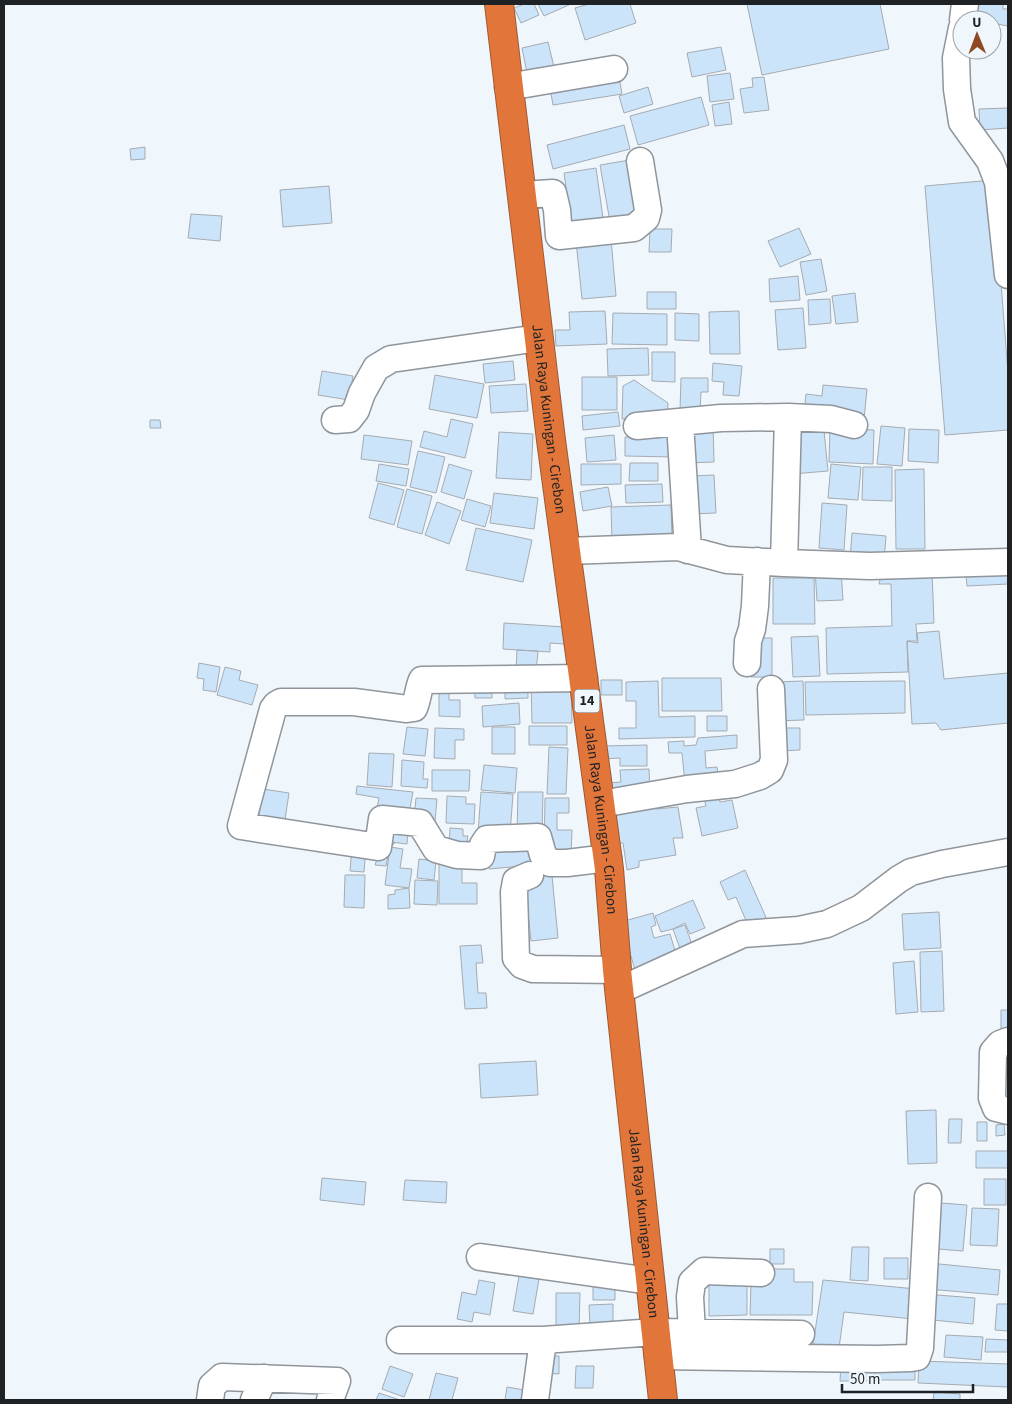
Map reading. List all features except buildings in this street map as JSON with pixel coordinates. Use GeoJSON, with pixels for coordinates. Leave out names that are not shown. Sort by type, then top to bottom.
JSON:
{"type":"FeatureCollection","features":[{"type":"Feature","properties":{"kind":"highway","name":"Jalan Raya Kuningan - Cirebon"},"geometry":{"type":"LineString","coordinates":[[499,4],[539,338],[601,804],[663,1400]]}},
{"type":"Feature","properties":{"kind":"street"},"geometry":{"type":"LineString","coordinates":[[956,60],[957,89],[962,122],[990,161],[998,182],[1008,275]]}},
{"type":"Feature","properties":{"kind":"street"},"geometry":{"type":"LineString","coordinates":[[508,87],[614,69]]}},
{"type":"Feature","properties":{"kind":"street"},"geometry":{"type":"LineString","coordinates":[[527,237],[559,236],[634,228],[646,218],[648,210],[640,161]]}},
{"type":"Feature","properties":{"kind":"street"},"geometry":{"type":"LineString","coordinates":[[522,195],[553,193],[557,210],[559,236]]}},
{"type":"Feature","properties":{"kind":"street"},"geometry":{"type":"LineString","coordinates":[[335,420],[349,419],[356,410],[362,393],[376,368],[391,359],[539,338]]}},
{"type":"Feature","properties":{"kind":"street"},"geometry":{"type":"LineString","coordinates":[[784,563],[788,417]]}},
{"type":"Feature","properties":{"kind":"street"},"geometry":{"type":"LineString","coordinates":[[637,426],[721,418],[788,417],[830,419],[854,425]]}},
{"type":"Feature","properties":{"kind":"street"},"geometry":{"type":"LineString","coordinates":[[680,423],[688,550]]}},
{"type":"Feature","properties":{"kind":"street"},"geometry":{"type":"LineString","coordinates":[[567,552],[678,547],[727,560],[784,563],[870,566],[1008,562]]}},
{"type":"Feature","properties":{"kind":"street"},"geometry":{"type":"LineString","coordinates":[[747,663],[748,641],[752,629],[755,606],[757,561]]}},
{"type":"Feature","properties":{"kind":"street"},"geometry":{"type":"LineString","coordinates":[[584,678],[422,680],[414,708],[407,710],[354,702],[281,702],[276,704],[273,709],[242,826],[378,847],[382,819],[420,823],[436,849],[457,855],[481,856],[483,845],[487,839],[538,838],[543,855],[550,863],[608,864]]}},
{"type":"Feature","properties":{"kind":"street"},"geometry":{"type":"LineString","coordinates":[[601,804],[687,789],[735,784],[760,776],[770,770],[774,760],[771,689]]}},
{"type":"Feature","properties":{"kind":"street"},"geometry":{"type":"LineString","coordinates":[[530,875],[516,881],[514,892],[516,958],[522,965],[533,969],[619,980],[743,934],[799,930],[827,924],[861,908],[911,872],[942,864],[1008,852]]}},
{"type":"Feature","properties":{"kind":"street"},"geometry":{"type":"LineString","coordinates":[[560,872],[608,864]]}},
{"type":"Feature","properties":{"kind":"street"},"geometry":{"type":"LineString","coordinates":[[1008,1041],[1000,1044],[993,1052],[992,1098],[996,1108],[1008,1111]]}},
{"type":"Feature","properties":{"kind":"street"},"geometry":{"type":"LineString","coordinates":[[400,1340],[543,1340],[657,1344],[877,1359],[917,1357],[920,1348],[928,1198]]}},
{"type":"Feature","properties":{"kind":"street"},"geometry":{"type":"LineString","coordinates":[[480,1257],[650,1281]]}},
{"type":"Feature","properties":{"kind":"street"},"geometry":{"type":"LineString","coordinates":[[692,1332],[690,1297],[692,1282],[704,1271],[761,1273]]}},
{"type":"Feature","properties":{"kind":"street"},"geometry":{"type":"LineString","coordinates":[[657,1344],[692,1332],[801,1334]]}},
{"type":"Feature","properties":{"kind":"street"},"geometry":{"type":"LineString","coordinates":[[535,1400],[543,1340]]}},
{"type":"Feature","properties":{"kind":"street"},"geometry":{"type":"LineString","coordinates":[[210,1400],[212,1386],[222,1378],[259,1389],[337,1381],[330,1400]]}}]}
